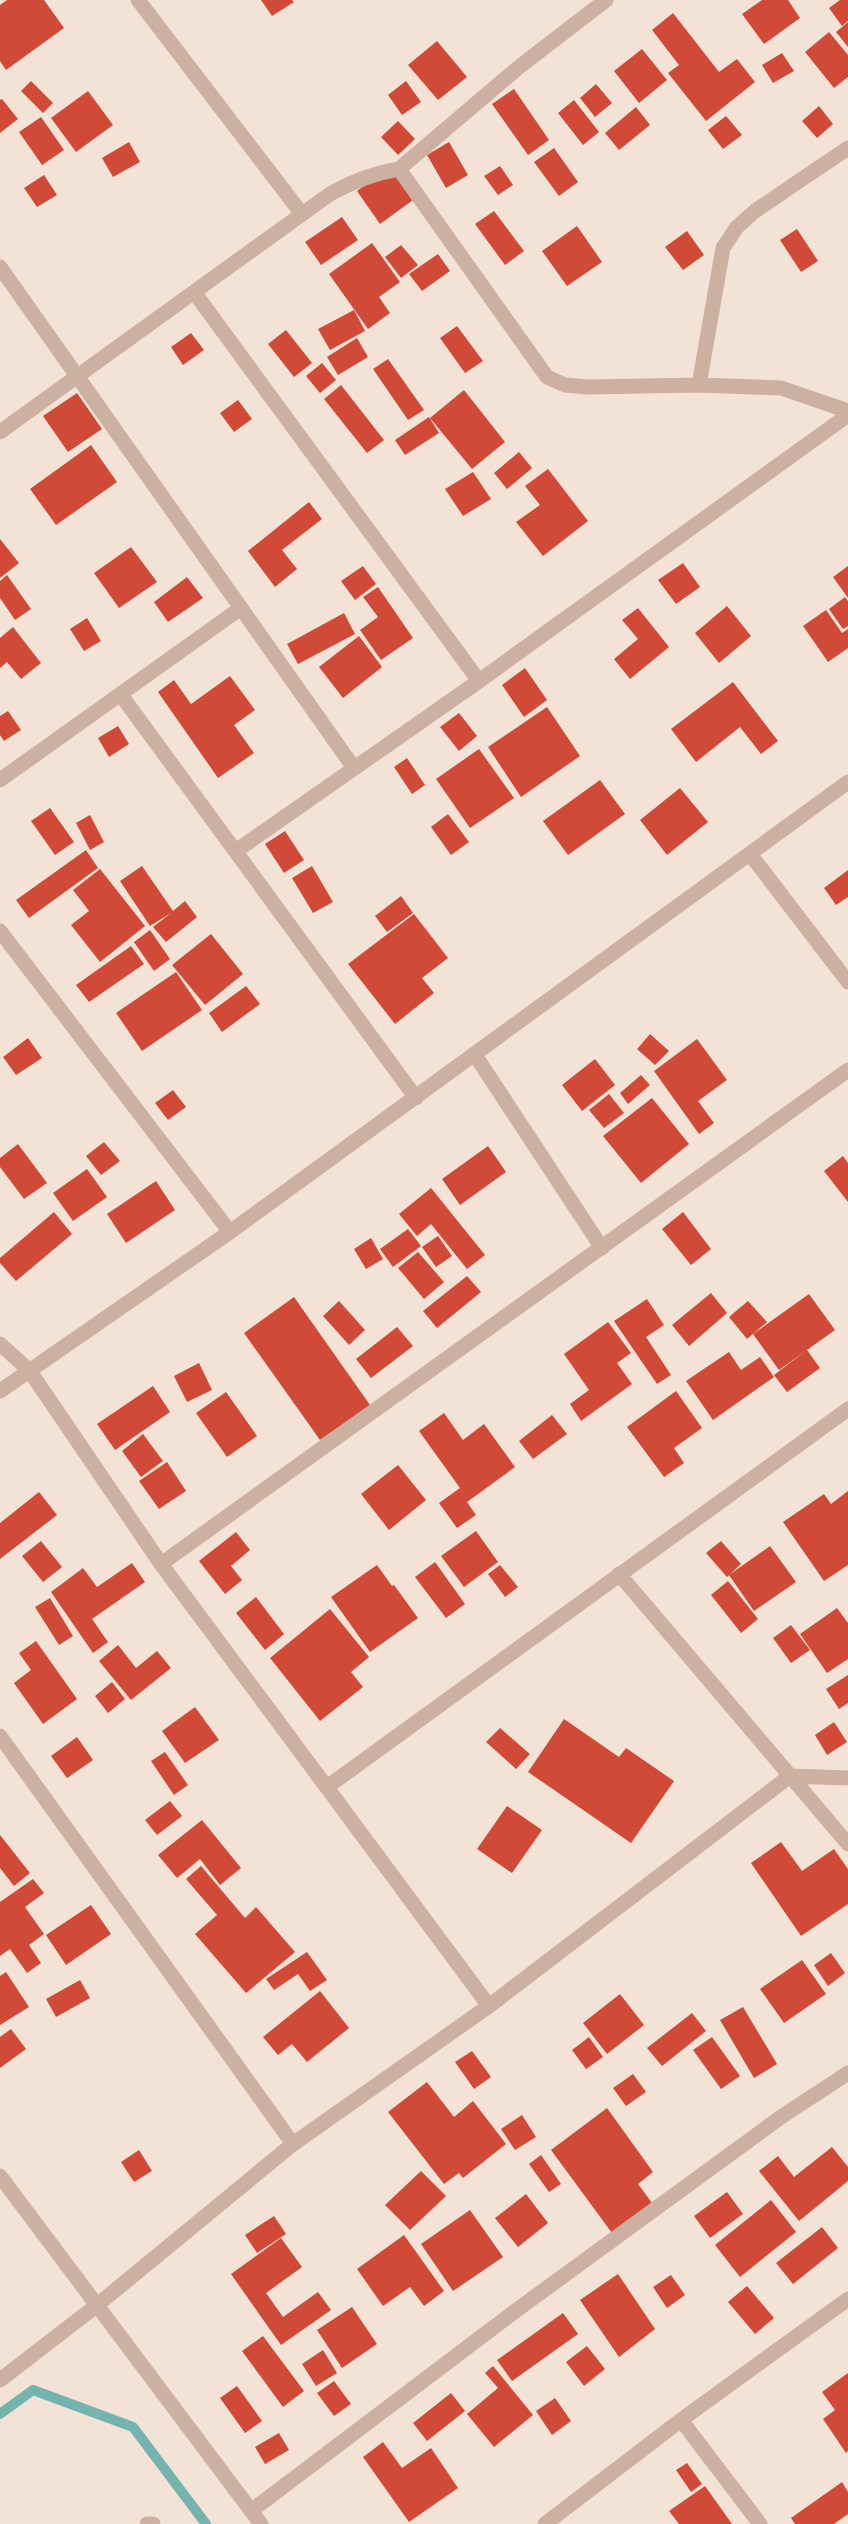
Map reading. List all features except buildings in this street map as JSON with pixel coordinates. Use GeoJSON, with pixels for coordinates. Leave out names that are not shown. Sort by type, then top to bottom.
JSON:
{"type":"FeatureCollection","features":[{"type":"Feature","properties":{"kind":"street"},"geometry":{"type":"LineString","coordinates":[[138,0],[302,214]]}},
{"type":"Feature","properties":{"kind":"street"},"geometry":{"type":"LineString","coordinates":[[0,432],[302,214],[351,182],[399,168],[519,67],[606,0]]}},
{"type":"Feature","properties":{"kind":"street"},"geometry":{"type":"LineString","coordinates":[[699,385],[723,248],[737,227],[755,211],[848,148]]}},
{"type":"Feature","properties":{"kind":"street"},"geometry":{"type":"LineString","coordinates":[[399,168],[547,377],[565,386],[699,385],[781,388],[848,413]]}},
{"type":"Feature","properties":{"kind":"street"},"geometry":{"type":"LineString","coordinates":[[0,267],[354,768]]}},
{"type":"Feature","properties":{"kind":"street"},"geometry":{"type":"LineString","coordinates":[[194,292],[478,681]]}},
{"type":"Feature","properties":{"kind":"street"},"geometry":{"type":"LineString","coordinates":[[236,851],[478,681],[848,413]]}},
{"type":"Feature","properties":{"kind":"street"},"geometry":{"type":"LineString","coordinates":[[0,780],[241,608]]}},
{"type":"Feature","properties":{"kind":"street"},"geometry":{"type":"LineString","coordinates":[[121,695],[416,1098]]}},
{"type":"Feature","properties":{"kind":"street"},"geometry":{"type":"LineString","coordinates":[[0,1391],[230,1232],[848,782]]}},
{"type":"Feature","properties":{"kind":"street"},"geometry":{"type":"LineString","coordinates":[[750,854],[848,982]]}},
{"type":"Feature","properties":{"kind":"street"},"geometry":{"type":"LineString","coordinates":[[0,931],[230,1232]]}},
{"type":"Feature","properties":{"kind":"street"},"geometry":{"type":"LineString","coordinates":[[475,1055],[602,1248]]}},
{"type":"Feature","properties":{"kind":"street"},"geometry":{"type":"LineString","coordinates":[[161,1564],[602,1248],[728,1154],[848,1070]]}},
{"type":"Feature","properties":{"kind":"street"},"geometry":{"type":"LineString","coordinates":[[0,1344],[29,1371],[161,1564],[489,2006]]}},
{"type":"Feature","properties":{"kind":"street"},"geometry":{"type":"LineString","coordinates":[[327,1787],[619,1574],[847,1413]]}},
{"type":"Feature","properties":{"kind":"street"},"geometry":{"type":"LineString","coordinates":[[619,1574],[848,1844]]}},
{"type":"Feature","properties":{"kind":"street"},"geometry":{"type":"LineString","coordinates":[[0,1736],[293,2144]]}},
{"type":"Feature","properties":{"kind":"street"},"geometry":{"type":"LineString","coordinates":[[0,2380],[96,2306],[293,2144],[489,2006],[790,1776],[848,1778]]}},
{"type":"Feature","properties":{"kind":"street"},"geometry":{"type":"LineString","coordinates":[[251,2511],[514,2312],[781,2117],[848,2073]]}},
{"type":"Feature","properties":{"kind":"street"},"geometry":{"type":"LineString","coordinates":[[0,2176],[261,2524]]}},
{"type":"Feature","properties":{"kind":"street"},"geometry":{"type":"LineString","coordinates":[[545,2524],[681,2420],[848,2299]]}},
{"type":"Feature","properties":{"kind":"street"},"geometry":{"type":"LineString","coordinates":[[681,2420],[760,2524]]}},
{"type":"Feature","properties":{"kind":"street"},"geometry":{"type":"LineString","coordinates":[[147,2524],[153,2524]]}},
{"type":"Feature","properties":{"kind":"waterway"},"geometry":{"type":"LineString","coordinates":[[0,2414],[33,2390],[133,2427],[206,2524]]}}]}
